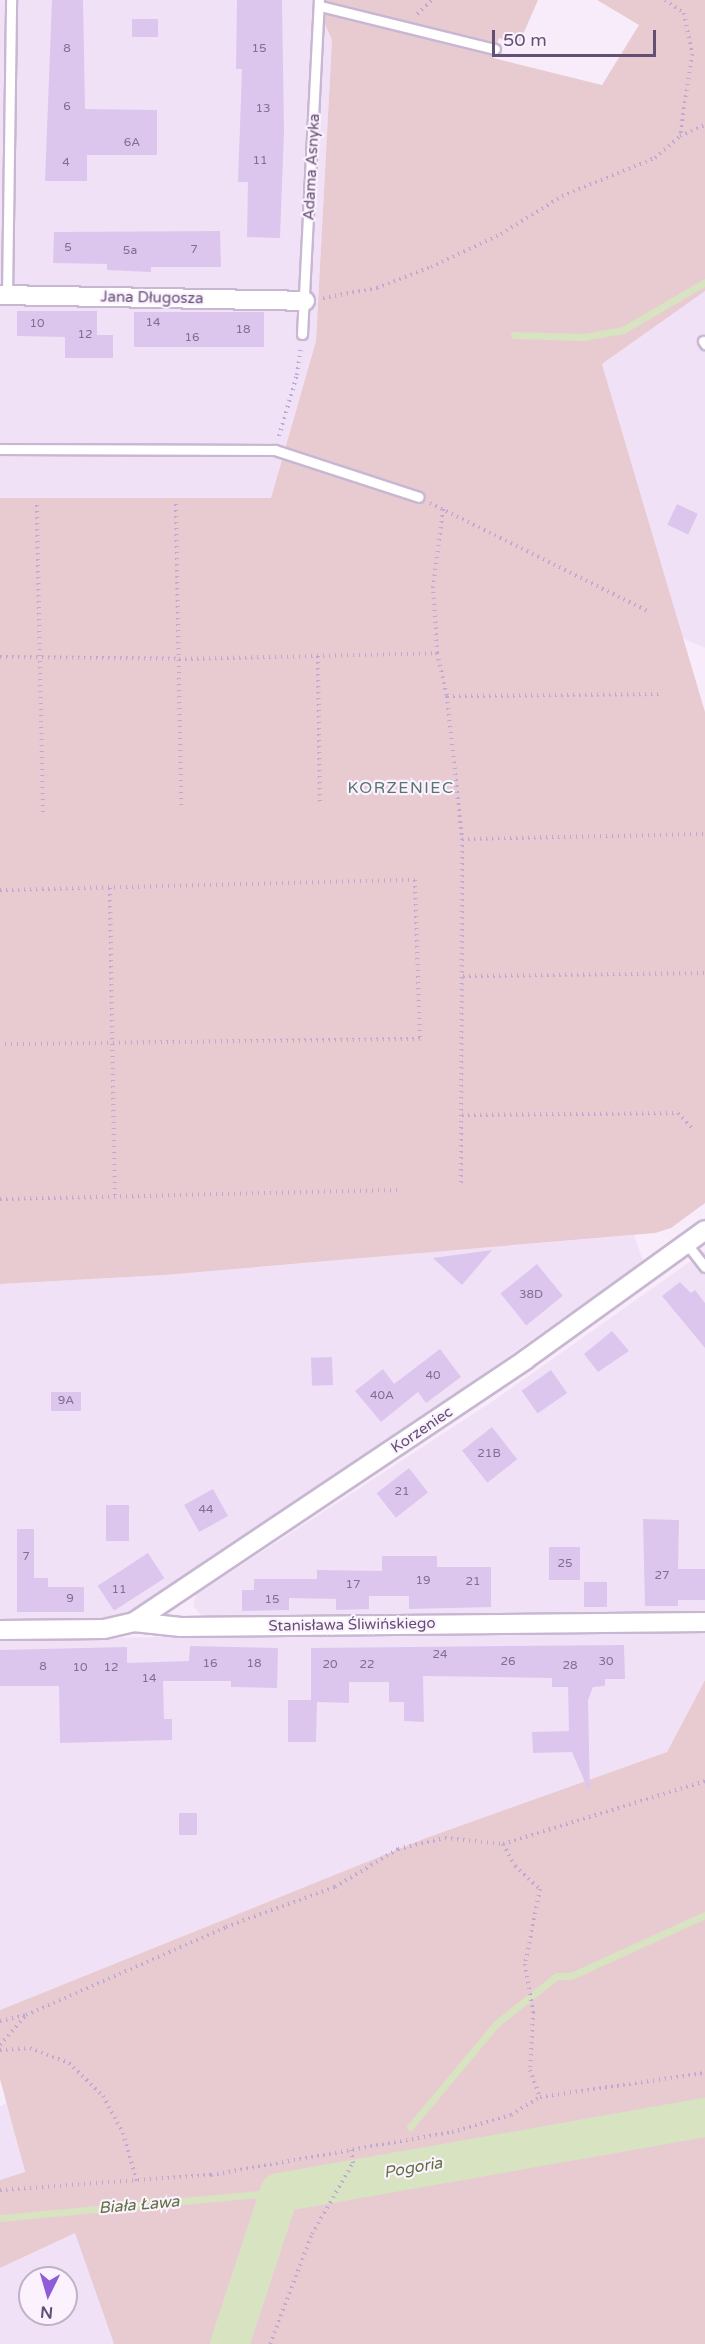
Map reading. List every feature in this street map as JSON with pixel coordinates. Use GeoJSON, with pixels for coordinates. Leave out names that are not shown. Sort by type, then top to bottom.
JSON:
{"type":"FeatureCollection","features":[{"type":"Feature","properties":{"kind":"street","name":"Jana Długosza"},"geometry":{"type":"LineString","coordinates":[[4,295],[305,301]]}},
{"type":"Feature","properties":{"kind":"street","name":"Korzeniec"},"geometry":{"type":"LineString","coordinates":[[134,1622],[525,1360],[705,1230]]}},
{"type":"Feature","properties":{"kind":"street","name":"Stanisława Śliwińskiego"},"geometry":{"type":"LineString","coordinates":[[0,1630],[104,1629],[134,1622],[181,1627],[705,1622]]}},
{"type":"Feature","properties":{"kind":"lane"},"geometry":{"type":"LineString","coordinates":[[4,295],[11,0]]}},
{"type":"Feature","properties":{"kind":"lane"},"geometry":{"type":"LineString","coordinates":[[320,3],[495,49]]}},
{"type":"Feature","properties":{"kind":"lane","name":"Adama Asnyka"},"geometry":{"type":"LineString","coordinates":[[302,334],[320,3]]}},
{"type":"Feature","properties":{"kind":"lane"},"geometry":{"type":"LineString","coordinates":[[0,449],[275,450],[419,497]]}},
{"type":"Feature","properties":{"kind":"lane"},"geometry":{"type":"LineString","coordinates":[[687,1244],[705,1267]]}},
{"type":"Feature","properties":{"kind":"path"},"geometry":{"type":"LineString","coordinates":[[665,0],[684,13],[692,54],[680,136]]}},
{"type":"Feature","properties":{"kind":"path"},"geometry":{"type":"LineString","coordinates":[[305,301],[377,288],[431,267],[501,234],[562,196],[655,158],[680,136],[705,125]]}},
{"type":"Feature","properties":{"kind":"path"},"geometry":{"type":"LineString","coordinates":[[275,450],[297,375],[302,334]]}},
{"type":"Feature","properties":{"kind":"path"},"geometry":{"type":"LineString","coordinates":[[419,497],[650,612]]}},
{"type":"Feature","properties":{"kind":"path"},"geometry":{"type":"LineString","coordinates":[[176,504],[181,805]]}},
{"type":"Feature","properties":{"kind":"path"},"geometry":{"type":"LineString","coordinates":[[37,505],[43,812]]}},
{"type":"Feature","properties":{"kind":"path"},"geometry":{"type":"LineString","coordinates":[[443,509],[433,588],[436,653],[447,696],[462,838],[461,1183]]}},
{"type":"Feature","properties":{"kind":"path"},"geometry":{"type":"LineString","coordinates":[[0,657],[179,659],[436,653]]}},
{"type":"Feature","properties":{"kind":"path"},"geometry":{"type":"LineString","coordinates":[[318,656],[320,806]]}},
{"type":"Feature","properties":{"kind":"path"},"geometry":{"type":"LineString","coordinates":[[447,696],[663,694]]}},
{"type":"Feature","properties":{"kind":"path"},"geometry":{"type":"LineString","coordinates":[[462,838],[705,834]]}},
{"type":"Feature","properties":{"kind":"path"},"geometry":{"type":"LineString","coordinates":[[0,890],[415,880],[420,1039],[0,1044]]}},
{"type":"Feature","properties":{"kind":"path"},"geometry":{"type":"LineString","coordinates":[[110,888],[115,1195]]}},
{"type":"Feature","properties":{"kind":"path"},"geometry":{"type":"LineString","coordinates":[[463,976],[705,973]]}},
{"type":"Feature","properties":{"kind":"path"},"geometry":{"type":"LineString","coordinates":[[462,1115],[678,1113],[692,1128]]}},
{"type":"Feature","properties":{"kind":"path"},"geometry":{"type":"LineString","coordinates":[[0,1198],[400,1190]]}},
{"type":"Feature","properties":{"kind":"path"},"geometry":{"type":"LineString","coordinates":[[0,2020],[26,2015],[226,1927],[335,1887],[398,1849],[445,1838],[503,1844],[705,1780]]}},
{"type":"Feature","properties":{"kind":"path"},"geometry":{"type":"LineString","coordinates":[[503,1844],[515,1866],[540,1888],[525,1964],[533,2012],[530,2070],[540,2097]]}},
{"type":"Feature","properties":{"kind":"path"},"geometry":{"type":"LineString","coordinates":[[0,2045],[26,2015]]}},
{"type":"Feature","properties":{"kind":"path"},"geometry":{"type":"LineString","coordinates":[[0,2050],[30,2048],[69,2063],[103,2096],[123,2133],[137,2182]]}},
{"type":"Feature","properties":{"kind":"path"},"geometry":{"type":"LineString","coordinates":[[0,2190],[211,2175],[351,2148],[452,2132],[511,2115],[540,2097],[705,2073]]}},
{"type":"Feature","properties":{"kind":"path"},"geometry":{"type":"LineString","coordinates":[[270,2344],[325,2209],[353,2163],[351,2148]]}},
{"type":"Feature","properties":{"kind":"shaded area"},"geometry":{"type":"Polygon","coordinates":[[[0,0],[314,0],[332,40],[316,341],[271,498],[0,498],[0,0]]]}},
{"type":"Feature","properties":{"kind":"shaded area"},"geometry":{"type":"Polygon","coordinates":[[[314,0],[538,0],[518,46],[499,38],[493,58],[602,85],[639,25],[597,0],[705,0],[705,291],[602,364],[705,712],[705,1203],[671,1228],[655,1233],[165,1275],[0,1284],[0,498],[271,498],[316,341],[332,40],[314,0]]]}},
{"type":"Feature","properties":{"kind":"shaded area"},"geometry":{"type":"Polygon","coordinates":[[[705,291],[705,648],[683,638],[602,364],[705,291]]]}},
{"type":"Feature","properties":{"kind":"shaded area"},"geometry":{"type":"Polygon","coordinates":[[[634,1235],[643,1261],[365,1458],[141,1607],[107,1618],[0,1619],[0,1284],[165,1275],[634,1235]]]}},
{"type":"Feature","properties":{"kind":"shaded area"},"geometry":{"type":"Polygon","coordinates":[[[705,1251],[705,1680],[667,1752],[426,1838],[0,2010],[0,1640],[212,1636],[212,1618],[202,1616],[193,1606],[196,1595],[496,1399],[705,1251]]]}},
{"type":"Feature","properties":{"kind":"shaded area"},"geometry":{"type":"Polygon","coordinates":[[[705,1680],[705,2344],[114,2344],[75,2233],[0,2268],[0,2180],[25,2172],[0,2079],[0,2010],[426,1838],[667,1752],[705,1680]]]}},
{"type":"Feature","properties":{"kind":"shaded area"},"geometry":{"type":"Polygon","coordinates":[[[7,2103],[25,2173],[0,2180],[0,2106],[7,2103]]]}},
{"type":"Feature","properties":{"kind":"shaded area"},"geometry":{"type":"Polygon","coordinates":[[[75,2232],[114,2344],[0,2344],[0,2268],[75,2232]]]}},
{"type":"Feature","properties":{"kind":"building"},"geometry":{"type":"Polygon","coordinates":[[[52,0],[83,0],[85,109],[157,110],[157,155],[87,155],[87,181],[45,181],[52,0]]]}},
{"type":"Feature","properties":{"kind":"building"},"geometry":{"type":"Polygon","coordinates":[[[237,0],[282,0],[284,132],[280,238],[247,237],[248,182],[238,182],[242,69],[236,69],[237,0]]]}},
{"type":"Feature","properties":{"kind":"building"},"geometry":{"type":"Polygon","coordinates":[[[132,19],[158,19],[158,37],[132,37],[132,19]]]}},
{"type":"Feature","properties":{"kind":"building"},"geometry":{"type":"Polygon","coordinates":[[[220,231],[221,267],[151,267],[151,272],[107,270],[107,264],[53,263],[54,232],[220,231]]]}},
{"type":"Feature","properties":{"kind":"building"},"geometry":{"type":"Polygon","coordinates":[[[17,311],[97,311],[97,335],[113,335],[113,358],[65,358],[65,337],[17,336],[17,311]]]}},
{"type":"Feature","properties":{"kind":"building"},"geometry":{"type":"Polygon","coordinates":[[[134,312],[264,312],[264,347],[134,347],[134,312]]]}},
{"type":"Feature","properties":{"kind":"building"},"geometry":{"type":"Polygon","coordinates":[[[677,504],[698,514],[688,535],[667,525],[677,504]]]}},
{"type":"Feature","properties":{"kind":"building"},"geometry":{"type":"Polygon","coordinates":[[[492,1250],[462,1285],[433,1258],[492,1250]]]}},
{"type":"Feature","properties":{"kind":"building"},"geometry":{"type":"Polygon","coordinates":[[[537,1264],[563,1296],[526,1325],[500,1294],[537,1264]]]}},
{"type":"Feature","properties":{"kind":"building"},"geometry":{"type":"Polygon","coordinates":[[[680,1282],[691,1293],[695,1290],[705,1303],[705,1348],[662,1296],[680,1282]]]}},
{"type":"Feature","properties":{"kind":"building"},"geometry":{"type":"Polygon","coordinates":[[[612,1331],[629,1351],[598,1372],[584,1354],[612,1331]]]}},
{"type":"Feature","properties":{"kind":"building"},"geometry":{"type":"Polygon","coordinates":[[[440,1349],[461,1377],[426,1403],[418,1392],[381,1422],[355,1391],[383,1369],[394,1384],[440,1349]]]}},
{"type":"Feature","properties":{"kind":"building"},"geometry":{"type":"Polygon","coordinates":[[[332,1357],[333,1385],[312,1386],[311,1358],[332,1357]]]}},
{"type":"Feature","properties":{"kind":"building"},"geometry":{"type":"Polygon","coordinates":[[[551,1370],[567,1393],[538,1414],[522,1391],[551,1370]]]}},
{"type":"Feature","properties":{"kind":"building"},"geometry":{"type":"Polygon","coordinates":[[[51,1392],[81,1392],[81,1411],[51,1411],[51,1392]]]}},
{"type":"Feature","properties":{"kind":"building"},"geometry":{"type":"Polygon","coordinates":[[[492,1427],[517,1459],[487,1483],[462,1450],[492,1427]]]}},
{"type":"Feature","properties":{"kind":"building"},"geometry":{"type":"Polygon","coordinates":[[[409,1468],[428,1492],[396,1518],[377,1493],[409,1468]]]}},
{"type":"Feature","properties":{"kind":"building"},"geometry":{"type":"Polygon","coordinates":[[[213,1489],[228,1516],[199,1532],[184,1505],[213,1489]]]}},
{"type":"Feature","properties":{"kind":"building"},"geometry":{"type":"Polygon","coordinates":[[[106,1505],[129,1505],[129,1541],[106,1541],[106,1505]]]}},
{"type":"Feature","properties":{"kind":"building"},"geometry":{"type":"Polygon","coordinates":[[[643,1519],[679,1520],[678,1569],[705,1569],[705,1600],[678,1600],[678,1606],[645,1606],[643,1519]]]}},
{"type":"Feature","properties":{"kind":"building"},"geometry":{"type":"Polygon","coordinates":[[[17,1529],[34,1529],[34,1578],[48,1578],[48,1587],[84,1587],[84,1612],[17,1612],[17,1529]]]}},
{"type":"Feature","properties":{"kind":"building"},"geometry":{"type":"Polygon","coordinates":[[[549,1547],[580,1547],[580,1580],[549,1580],[549,1547]]]}},
{"type":"Feature","properties":{"kind":"building"},"geometry":{"type":"Polygon","coordinates":[[[148,1553],[164,1578],[114,1611],[98,1586],[148,1553]]]}},
{"type":"Feature","properties":{"kind":"building"},"geometry":{"type":"Polygon","coordinates":[[[382,1556],[437,1556],[437,1567],[491,1567],[491,1607],[409,1609],[409,1596],[369,1596],[369,1609],[336,1610],[336,1599],[289,1598],[289,1610],[242,1611],[242,1590],[254,1590],[254,1579],[317,1579],[317,1570],[382,1571],[382,1556]]]}},
{"type":"Feature","properties":{"kind":"building"},"geometry":{"type":"Polygon","coordinates":[[[584,1582],[607,1582],[607,1607],[584,1607],[584,1582]]]}},
{"type":"Feature","properties":{"kind":"building"},"geometry":{"type":"Polygon","coordinates":[[[624,1645],[625,1679],[605,1679],[605,1686],[593,1687],[588,1700],[590,1794],[572,1752],[533,1753],[532,1732],[569,1731],[568,1687],[552,1687],[552,1678],[423,1676],[424,1722],[404,1721],[404,1702],[389,1702],[389,1682],[349,1682],[349,1703],[317,1702],[316,1742],[288,1742],[288,1700],[311,1700],[311,1648],[624,1645]]]}},
{"type":"Feature","properties":{"kind":"building"},"geometry":{"type":"Polygon","coordinates":[[[190,1646],[278,1648],[277,1688],[231,1687],[231,1681],[163,1681],[164,1719],[172,1719],[172,1740],[60,1743],[59,1686],[0,1686],[0,1650],[127,1647],[127,1663],[189,1661],[190,1646]]]}},
{"type":"Feature","properties":{"kind":"building"},"geometry":{"type":"Polygon","coordinates":[[[179,1813],[197,1813],[197,1835],[179,1835],[179,1813]]]}},
{"type":"Feature","properties":{"kind":"waterway"},"geometry":{"type":"LineString","coordinates":[[514,335],[583,337],[623,330],[705,282]]}},
{"type":"Feature","properties":{"kind":"waterway"},"geometry":{"type":"LineString","coordinates":[[410,2127],[497,2023],[557,1976],[571,1976],[705,1915]]}},
{"type":"Feature","properties":{"kind":"waterway","name":"Pogoria"},"geometry":{"type":"LineString","coordinates":[[229,2344],[279,2192],[705,2117]]}},
{"type":"Feature","properties":{"kind":"waterway","name":"Biała Ława"},"geometry":{"type":"LineString","coordinates":[[0,2218],[279,2192]]}},
{"type":"Feature","properties":{"kind":"district","name":"KORZENIEC"},"geometry":{"type":"Point","coordinates":[401,788]}}]}
